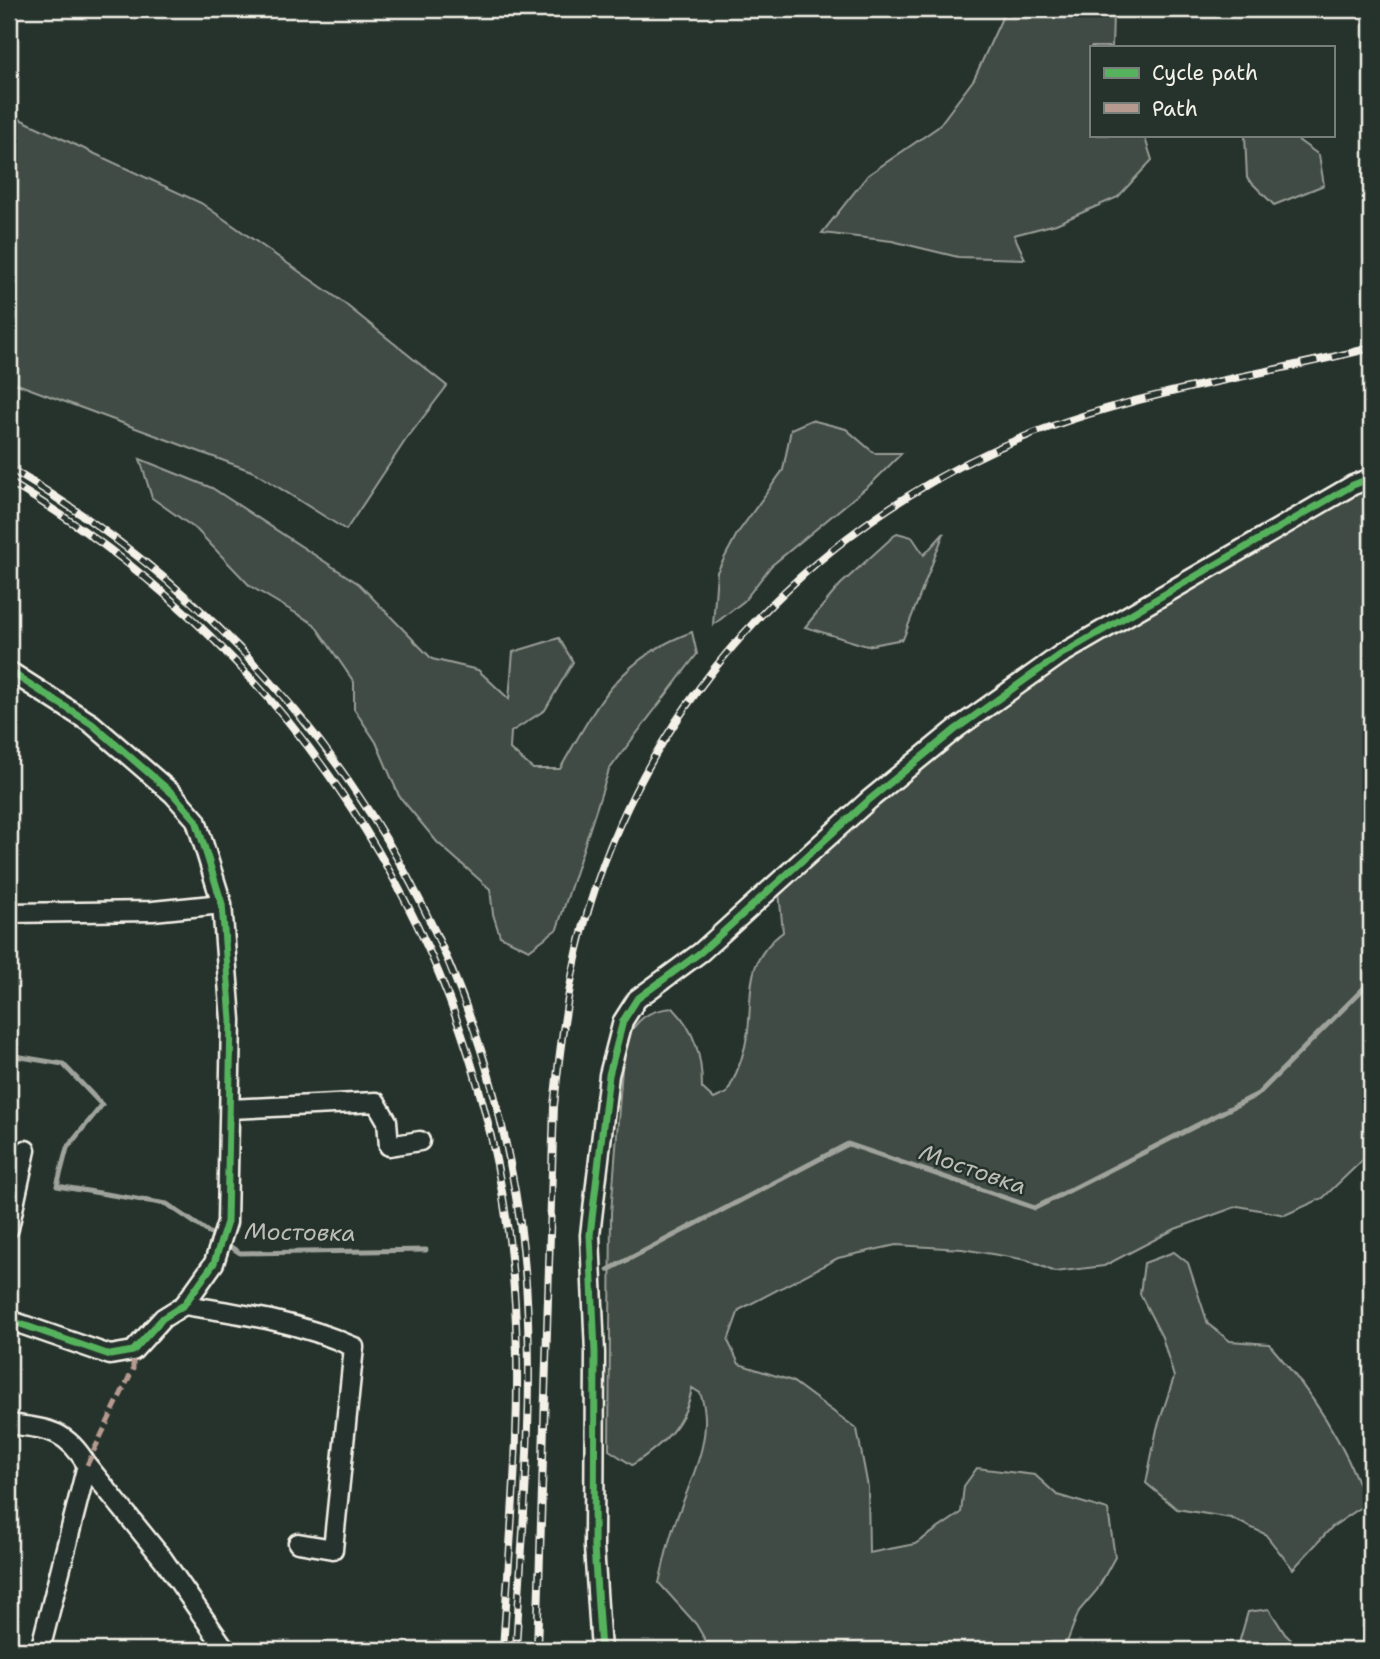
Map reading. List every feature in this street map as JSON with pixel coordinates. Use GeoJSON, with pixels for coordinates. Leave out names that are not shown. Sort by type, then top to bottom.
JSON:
{"type":"FeatureCollection","features":[{"type":"Feature","properties":{"kind":"street"},"geometry":{"type":"LineString","coordinates":[[601,1650],[594,1547],[595,1353],[590,1235],[609,1075],[623,1021],[637,999],[701,952],[869,800],[956,729],[1059,655],[1137,608],[1226,561],[1353,485],[1371,478]]}},
{"type":"Feature","properties":{"kind":"street"},"geometry":{"type":"LineString","coordinates":[[9,671],[93,724],[173,794],[196,820],[222,904],[232,1020],[227,1222],[214,1263],[184,1305],[163,1318],[133,1351],[110,1355],[9,1320]]}},
{"type":"Feature","properties":{"kind":"street"},"geometry":{"type":"LineString","coordinates":[[9,913],[153,911],[222,904]]}},
{"type":"Feature","properties":{"kind":"street"},"geometry":{"type":"LineString","coordinates":[[230,1109],[376,1102],[387,1121],[390,1146],[420,1141]]}},
{"type":"Feature","properties":{"kind":"street"},"geometry":{"type":"LineString","coordinates":[[9,1228],[26,1150]]}},
{"type":"Feature","properties":{"kind":"street"},"geometry":{"type":"LineString","coordinates":[[184,1305],[280,1320],[319,1331],[354,1347],[333,1549],[299,1544]]}},
{"type":"Feature","properties":{"kind":"street"},"geometry":{"type":"LineString","coordinates":[[9,1424],[55,1430],[78,1450],[163,1559],[226,1650]]}},
{"type":"Feature","properties":{"kind":"street"},"geometry":{"type":"LineString","coordinates":[[40,1650],[88,1465]]}},
{"type":"Feature","properties":{"kind":"shaded area"},"geometry":{"type":"Polygon","coordinates":[[[1006,9],[1182,9],[1184,15],[1113,14],[1112,46],[1090,46],[1090,136],[1144,136],[1152,160],[1118,197],[1056,224],[1014,235],[1025,259],[958,257],[892,241],[822,233],[868,175],[938,127],[974,79],[1006,9]]]}},
{"type":"Feature","properties":{"kind":"shaded area"},"geometry":{"type":"Polygon","coordinates":[[[9,114],[201,203],[340,300],[447,386],[405,441],[346,530],[254,472],[9,381],[9,114]]]}},
{"type":"Feature","properties":{"kind":"shaded area"},"geometry":{"type":"Polygon","coordinates":[[[1245,136],[1292,136],[1319,155],[1324,185],[1274,205],[1247,178],[1245,136]]]}},
{"type":"Feature","properties":{"kind":"shaded area"},"geometry":{"type":"Polygon","coordinates":[[[811,420],[846,429],[874,453],[902,453],[872,483],[771,566],[744,601],[713,625],[717,572],[737,534],[783,470],[791,429],[811,420]]]}},
{"type":"Feature","properties":{"kind":"shaded area"},"geometry":{"type":"Polygon","coordinates":[[[140,459],[212,488],[359,584],[432,659],[478,670],[509,699],[513,652],[559,638],[573,662],[545,710],[511,732],[510,749],[533,769],[560,769],[598,705],[628,670],[667,643],[692,632],[697,654],[609,770],[557,929],[529,950],[500,936],[493,914],[490,889],[437,842],[399,796],[376,742],[354,709],[354,682],[314,624],[250,586],[197,530],[152,498],[140,459]]]}},
{"type":"Feature","properties":{"kind":"shaded area"},"geometry":{"type":"Polygon","coordinates":[[[1371,478],[1371,1152],[1323,1198],[1285,1215],[1238,1206],[1175,1229],[1104,1266],[1055,1272],[1027,1260],[962,1249],[896,1245],[838,1258],[739,1310],[728,1341],[739,1364],[792,1381],[857,1429],[868,1487],[869,1553],[915,1544],[961,1513],[964,1486],[977,1468],[1035,1475],[1057,1495],[1108,1510],[1115,1557],[1097,1590],[1079,1611],[1064,1650],[711,1650],[696,1624],[659,1583],[671,1535],[702,1446],[705,1428],[700,1393],[692,1388],[684,1413],[671,1433],[632,1465],[609,1450],[611,1213],[624,1042],[643,1018],[656,1011],[673,1008],[687,1025],[696,1045],[702,1088],[714,1099],[727,1093],[745,1047],[756,965],[771,943],[783,932],[778,882],[1060,655],[1371,478]]]}},
{"type":"Feature","properties":{"kind":"shaded area"},"geometry":{"type":"Polygon","coordinates":[[[897,533],[912,537],[924,555],[944,533],[903,639],[867,646],[805,627],[840,585],[897,533]]]}},
{"type":"Feature","properties":{"kind":"shaded area"},"geometry":{"type":"Polygon","coordinates":[[[1174,1252],[1188,1263],[1208,1324],[1230,1341],[1269,1344],[1326,1419],[1358,1481],[1366,1504],[1332,1527],[1293,1569],[1265,1534],[1231,1518],[1177,1509],[1146,1483],[1157,1429],[1174,1377],[1162,1337],[1140,1294],[1144,1263],[1174,1252]]]}},
{"type":"Feature","properties":{"kind":"shaded area"},"geometry":{"type":"Polygon","coordinates":[[[1269,1609],[1285,1634],[1302,1650],[1237,1650],[1248,1612],[1269,1609]]]}},
{"type":"Feature","properties":{"kind":"waterway","name":"Мостовка"},"geometry":{"type":"LineString","coordinates":[[608,1270],[848,1144],[1035,1208],[1258,1094],[1371,981]]}},
{"type":"Feature","properties":{"kind":"waterway","name":"Мостовка"},"geometry":{"type":"LineString","coordinates":[[9,1055],[63,1064],[102,1105],[67,1148],[57,1186],[167,1204],[217,1238]]}},
{"type":"Feature","properties":{"kind":"waterway","name":"Мостовка"},"geometry":{"type":"LineString","coordinates":[[225,1243],[240,1253],[426,1250]]}},
{"type":"Feature","properties":{"kind":"railway"},"geometry":{"type":"LineString","coordinates":[[537,1650],[554,1106],[563,1028],[577,952],[591,901],[622,819],[663,741],[713,670],[772,604],[837,546],[909,496],[986,454],[1104,409],[1371,348]]}},
{"type":"Feature","properties":{"kind":"railway"},"geometry":{"type":"LineString","coordinates":[[9,468],[109,535],[200,610],[281,694],[352,786],[412,886],[460,992],[497,1105],[520,1223],[526,1276],[528,1436],[516,1650]]}},
{"type":"Feature","properties":{"kind":"railway"},"geometry":{"type":"LineString","coordinates":[[9,482],[115,553],[210,636],[294,728],[365,830],[424,939],[469,1055],[499,1177],[515,1304],[516,1434],[503,1650]]}},
{"type":"Feature","properties":{"kind":"marked path"},"geometry":{"type":"LineString","coordinates":[[87,1465],[133,1369],[133,1351]]}},
{"type":"Feature","properties":{"kind":"cycle path"},"geometry":{"type":"LineString","coordinates":[[601,1650],[594,1547],[595,1353],[590,1235],[609,1075],[623,1021],[637,999],[701,952],[869,800],[956,729],[1060,655],[1353,485],[1371,478]]}},
{"type":"Feature","properties":{"kind":"cycle path"},"geometry":{"type":"LineString","coordinates":[[9,671],[92,724],[173,794],[196,820],[222,904],[231,1020],[227,1222],[214,1263],[184,1305],[163,1318],[133,1351],[110,1355],[9,1320]]}}]}
